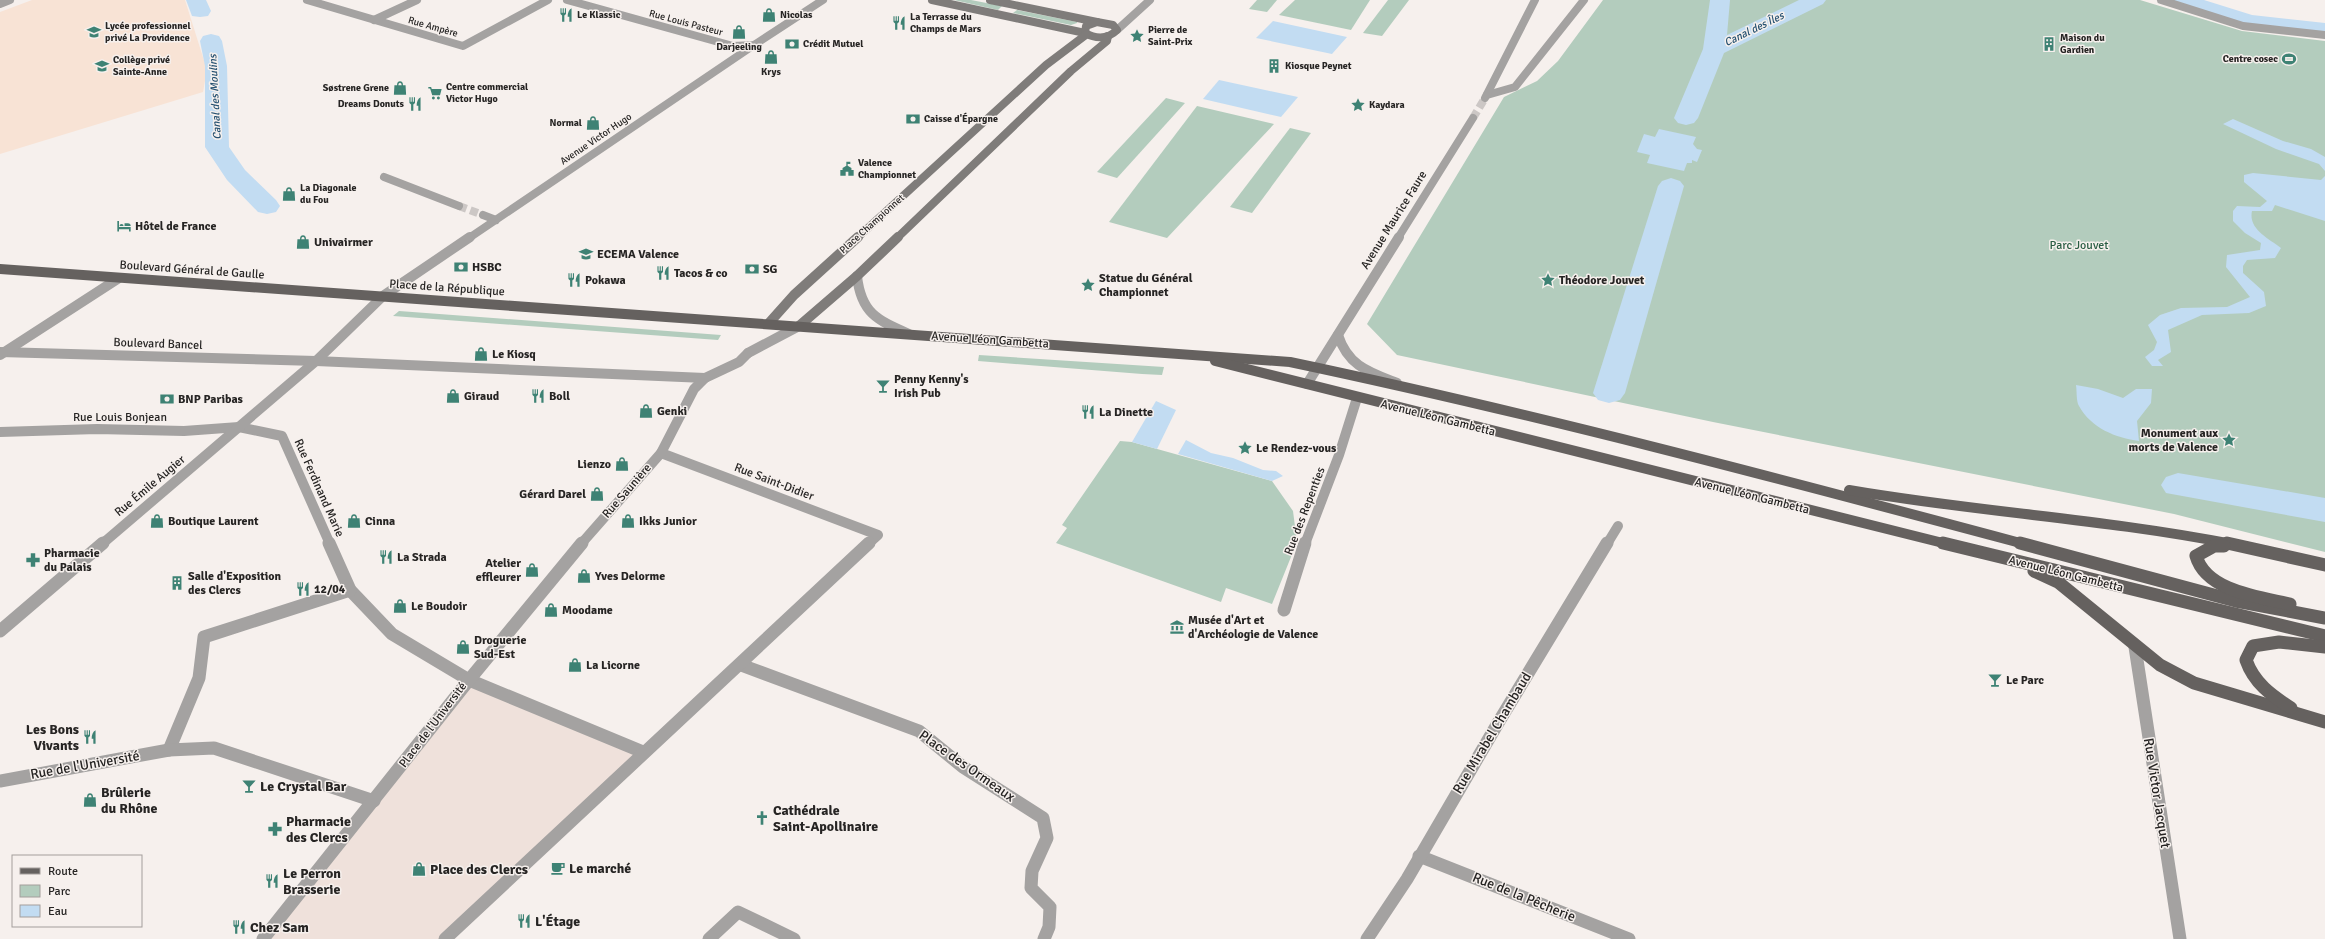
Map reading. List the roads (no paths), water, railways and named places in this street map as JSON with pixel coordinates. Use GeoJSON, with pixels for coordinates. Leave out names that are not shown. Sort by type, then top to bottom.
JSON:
{"type":"FeatureCollection","features":[{"type":"Feature","properties":{"kind":"main road"},"geometry":{"type":"LineString","coordinates":[[932,0],[1097,37],[1108,36],[1116,30],[1113,25],[990,0]]}},
{"type":"Feature","properties":{"kind":"main road","name":"Place Championnet"},"geometry":{"type":"LineString","coordinates":[[769,323],[810,280],[1046,65],[1086,34],[1086,26],[1097,22]]}},
{"type":"Feature","properties":{"kind":"main road"},"geometry":{"type":"LineString","coordinates":[[799,326],[857,276],[1071,71],[1107,41],[1108,36]]}},
{"type":"Feature","properties":{"kind":"main road","name":"Boulevard Général de Gaulle"},"geometry":{"type":"LineString","coordinates":[[0,269],[383,296]]}},
{"type":"Feature","properties":{"kind":"main road","name":"Place de la République"},"geometry":{"type":"LineString","coordinates":[[383,296],[799,326]]}},
{"type":"Feature","properties":{"kind":"main road","name":"Avenue Léon Gambetta"},"geometry":{"type":"LineString","coordinates":[[799,326],[1290,362],[1409,387],[1747,470],[2236,601],[2325,618]]}},
{"type":"Feature","properties":{"kind":"main road","name":"Avenue Léon Gambetta"},"geometry":{"type":"LineString","coordinates":[[1180,353],[2010,560],[2325,636]]}},
{"type":"Feature","properties":{"kind":"main road"},"geometry":{"type":"LineString","coordinates":[[1747,470],[1885,497],[2100,522],[2252,547],[2325,565]]}},
{"type":"Feature","properties":{"kind":"main road"},"geometry":{"type":"LineString","coordinates":[[2252,547],[2214,546],[2196,556],[2196,561],[2210,578],[2228,587],[2325,614]]}},
{"type":"Feature","properties":{"kind":"main road"},"geometry":{"type":"LineString","coordinates":[[2010,560],[2058,582],[2112,623],[2135,647],[2160,666],[2194,683],[2325,722]]}},
{"type":"Feature","properties":{"kind":"main road"},"geometry":{"type":"LineString","coordinates":[[2302,715],[2265,691],[2249,673],[2246,660],[2253,646],[2279,642],[2325,647]]}},
{"type":"Feature","properties":{"kind":"street"},"geometry":{"type":"LineString","coordinates":[[0,4],[10,0]]}},
{"type":"Feature","properties":{"kind":"street","name":"Rue Ampère"},"geometry":{"type":"LineString","coordinates":[[307,0],[462,46],[548,0]]}},
{"type":"Feature","properties":{"kind":"street"},"geometry":{"type":"LineString","coordinates":[[374,20],[417,0]]}},
{"type":"Feature","properties":{"kind":"street","name":"Rue Louis Pasteur"},"geometry":{"type":"LineString","coordinates":[[567,0],[722,43],[737,46],[754,45]]}},
{"type":"Feature","properties":{"kind":"street","name":"Avenue Victor Hugo"},"geometry":{"type":"LineString","coordinates":[[383,296],[823,0]]}},
{"type":"Feature","properties":{"kind":"street"},"geometry":{"type":"LineString","coordinates":[[1116,30],[1150,0]]}},
{"type":"Feature","properties":{"kind":"street"},"geometry":{"type":"LineString","coordinates":[[1534,0],[1486,96],[1515,87],[1584,0]]}},
{"type":"Feature","properties":{"kind":"street"},"geometry":{"type":"LineString","coordinates":[[2161,0],[2243,26],[2325,35]]}},
{"type":"Feature","properties":{"kind":"street","name":"Avenue Maurice Faure"},"geometry":{"type":"LineString","coordinates":[[1307,384],[1473,118]]}},
{"type":"Feature","properties":{"kind":"street"},"geometry":{"type":"LineString","coordinates":[[384,177],[459,206]]}},
{"type":"Feature","properties":{"kind":"street"},"geometry":{"type":"LineString","coordinates":[[482,215],[496,220]]}},
{"type":"Feature","properties":{"kind":"street"},"geometry":{"type":"LineString","coordinates":[[857,276],[858,290],[866,310],[874,318],[909,334]]}},
{"type":"Feature","properties":{"kind":"street"},"geometry":{"type":"LineString","coordinates":[[1,353],[119,278]]}},
{"type":"Feature","properties":{"kind":"street","name":"Place de la République"},"geometry":{"type":"LineString","coordinates":[[316,361],[383,296]]}},
{"type":"Feature","properties":{"kind":"street","name":"Rue Saunière"},"geometry":{"type":"LineString","coordinates":[[469,680],[601,520],[661,452],[694,388],[705,378],[739,362],[748,353],[799,326]]}},
{"type":"Feature","properties":{"kind":"street"},"geometry":{"type":"LineString","coordinates":[[1338,335],[1345,355],[1355,364],[1409,387]]}},
{"type":"Feature","properties":{"kind":"street","name":"Boulevard Bancel"},"geometry":{"type":"LineString","coordinates":[[1,353],[316,361]]}},
{"type":"Feature","properties":{"kind":"street"},"geometry":{"type":"LineString","coordinates":[[316,361],[705,378]]}},
{"type":"Feature","properties":{"kind":"street","name":"Rue Émile Augier"},"geometry":{"type":"LineString","coordinates":[[0,630],[316,361]]}},
{"type":"Feature","properties":{"kind":"street","name":"Rue des Repenties"},"geometry":{"type":"LineString","coordinates":[[1284,610],[1305,544],[1339,455],[1357,398]]}},
{"type":"Feature","properties":{"kind":"street","name":"Rue Louis Bonjean"},"geometry":{"type":"LineString","coordinates":[[0,432],[97,429],[184,431],[239,427]]}},
{"type":"Feature","properties":{"kind":"street","name":"Rue Ferdinand Marie"},"geometry":{"type":"LineString","coordinates":[[239,427],[282,436],[350,590]]}},
{"type":"Feature","properties":{"kind":"street","name":"Rue Saint-Didier"},"geometry":{"type":"LineString","coordinates":[[661,452],[878,535],[741,665]]}},
{"type":"Feature","properties":{"kind":"street","name":"Rue Mirabel Chambaud"},"geometry":{"type":"LineString","coordinates":[[1367,939],[1419,856],[1618,526]]}},
{"type":"Feature","properties":{"kind":"street"},"geometry":{"type":"LineString","coordinates":[[266,938],[374,801],[214,748],[169,750],[199,678],[204,637],[350,590]]}},
{"type":"Feature","properties":{"kind":"street","name":"Place de l'Université"},"geometry":{"type":"LineString","coordinates":[[350,590],[392,634],[469,680],[374,801]]}},
{"type":"Feature","properties":{"kind":"street","name":"Rue Victor Jacquet"},"geometry":{"type":"LineString","coordinates":[[2135,647],[2180,939]]}},
{"type":"Feature","properties":{"kind":"street"},"geometry":{"type":"LineString","coordinates":[[444,939],[643,752],[741,665]]}},
{"type":"Feature","properties":{"kind":"street","name":"Place des Ormeaux"},"geometry":{"type":"LineString","coordinates":[[741,665],[919,731],[963,767],[1042,818],[1047,838],[1032,871],[1031,888],[1050,907],[1049,927],[1044,939]]}},
{"type":"Feature","properties":{"kind":"street"},"geometry":{"type":"LineString","coordinates":[[469,680],[643,752]]}},
{"type":"Feature","properties":{"kind":"street","name":"Rue de l'Université"},"geometry":{"type":"LineString","coordinates":[[0,781],[169,750]]}},
{"type":"Feature","properties":{"kind":"street","name":"Rue de la Pêcherie"},"geometry":{"type":"LineString","coordinates":[[1419,856],[1629,939]]}},
{"type":"Feature","properties":{"kind":"street"},"geometry":{"type":"LineString","coordinates":[[709,939],[738,912],[794,939]]}},
{"type":"Feature","properties":{"kind":"water"},"geometry":{"type":"Polygon","coordinates":[[[1273,21],[1347,37],[1332,54],[1256,38],[1273,21]]]}},
{"type":"Feature","properties":{"kind":"water"},"geometry":{"type":"Polygon","coordinates":[[[1219,80],[1298,97],[1281,117],[1203,99],[1219,80]]]}},
{"type":"Feature","properties":{"kind":"water"},"geometry":{"type":"Polygon","coordinates":[[[2233,119],[2283,141],[2311,149],[2325,157],[2325,171],[2319,164],[2276,149],[2223,124],[2233,119]]]}},
{"type":"Feature","properties":{"kind":"water"},"geometry":{"type":"Polygon","coordinates":[[[1659,129],[1696,137],[1693,144],[1697,149],[1702,150],[1697,162],[1692,160],[1692,163],[1687,163],[1684,171],[1647,163],[1650,155],[1637,152],[1644,134],[1655,137],[1659,129]]]}},
{"type":"Feature","properties":{"kind":"water"},"geometry":{"type":"Polygon","coordinates":[[[2253,173],[2321,180],[2325,176],[2325,221],[2275,205],[2272,211],[2252,211],[2253,223],[2256,228],[2265,237],[2281,248],[2275,258],[2247,260],[2243,266],[2243,273],[2264,292],[2266,306],[2249,313],[2202,315],[2168,330],[2171,352],[2158,360],[2163,366],[2152,366],[2145,357],[2154,350],[2157,342],[2148,325],[2160,315],[2181,308],[2227,307],[2250,297],[2226,267],[2227,255],[2260,250],[2261,243],[2245,233],[2233,221],[2233,211],[2237,206],[2260,207],[2267,201],[2244,182],[2244,175],[2253,173]]]}},
{"type":"Feature","properties":{"kind":"water"},"geometry":{"type":"Polygon","coordinates":[[[2076,385],[2098,389],[2123,398],[2136,389],[2152,389],[2151,403],[2137,421],[2139,441],[2130,440],[2105,431],[2090,420],[2078,404],[2076,385]]]}},
{"type":"Feature","properties":{"kind":"water"},"geometry":{"type":"Polygon","coordinates":[[[1156,401],[1176,410],[1157,449],[1132,442],[1156,401]]]}},
{"type":"Feature","properties":{"kind":"water"},"geometry":{"type":"Polygon","coordinates":[[[1186,440],[1211,453],[1233,458],[1263,470],[1276,471],[1283,476],[1272,481],[1178,454],[1186,440]]]}},
{"type":"Feature","properties":{"kind":"waterway","name":"Canal des Moulins"},"geometry":{"type":"LineString","coordinates":[[196,0],[200,11]]}},
{"type":"Feature","properties":{"kind":"waterway"},"geometry":{"type":"LineString","coordinates":[[1714,49],[1720,0]]}},
{"type":"Feature","properties":{"kind":"waterway","name":"Canal des Îles"},"geometry":{"type":"LineString","coordinates":[[1714,49],[1816,0]]}},
{"type":"Feature","properties":{"kind":"waterway"},"geometry":{"type":"LineString","coordinates":[[2182,0],[2250,21],[2325,30]]}},
{"type":"Feature","properties":{"kind":"waterway","name":"Canal des Moulins"},"geometry":{"type":"LineString","coordinates":[[211,41],[216,66],[217,147],[236,175],[267,206]]}},
{"type":"Feature","properties":{"kind":"waterway"},"geometry":{"type":"LineString","coordinates":[[1686,118],[1714,49]]}},
{"type":"Feature","properties":{"kind":"waterway"},"geometry":{"type":"LineString","coordinates":[[1609,393],[1671,186]]}},
{"type":"Feature","properties":{"kind":"waterway"},"geometry":{"type":"LineString","coordinates":[[2178,485],[2325,510]]}},
{"type":"Feature","properties":{"kind":"tunnel"},"geometry":{"type":"LineString","coordinates":[[1473,118],[1485,98]]}},
{"type":"Feature","properties":{"kind":"tunnel"},"geometry":{"type":"LineString","coordinates":[[459,206],[483,215]]}},
{"type":"Feature","properties":{"kind":"place","name":"Le Klassic"},"geometry":{"type":"Point","coordinates":[566,15]}},
{"type":"Feature","properties":{"kind":"place","name":"Nicolas"},"geometry":{"type":"Point","coordinates":[769,15]}},
{"type":"Feature","properties":{"kind":"place","name":"La Terrasse du Champs de Mars"},"geometry":{"type":"Point","coordinates":[899,23]}},
{"type":"Feature","properties":{"kind":"place","name":"Lycée professionnel privé La Providence"},"geometry":{"type":"Point","coordinates":[94,32]}},
{"type":"Feature","properties":{"kind":"place","name":"Darjeeling"},"geometry":{"type":"Point","coordinates":[739,32]}},
{"type":"Feature","properties":{"kind":"place","name":"Pierre de Saint-Prix"},"geometry":{"type":"Point","coordinates":[1137,36]}},
{"type":"Feature","properties":{"kind":"place","name":"Crédit Mutuel"},"geometry":{"type":"Point","coordinates":[792,44]}},
{"type":"Feature","properties":{"kind":"place","name":"Maison du Gardien"},"geometry":{"type":"Point","coordinates":[2049,44]}},
{"type":"Feature","properties":{"kind":"place","name":"Krys"},"geometry":{"type":"Point","coordinates":[771,57]}},
{"type":"Feature","properties":{"kind":"place","name":"Centre cosec"},"geometry":{"type":"Point","coordinates":[2289,59]}},
{"type":"Feature","properties":{"kind":"place","name":"Collège privé Sainte-Anne"},"geometry":{"type":"Point","coordinates":[102,66]}},
{"type":"Feature","properties":{"kind":"place","name":"Kiosque Peynet"},"geometry":{"type":"Point","coordinates":[1274,66]}},
{"type":"Feature","properties":{"kind":"place","name":"Søstrene Grene"},"geometry":{"type":"Point","coordinates":[400,88]}},
{"type":"Feature","properties":{"kind":"place","name":"Centre commercial Victor Hugo"},"geometry":{"type":"Point","coordinates":[435,93]}},
{"type":"Feature","properties":{"kind":"place","name":"Dreams Donuts"},"geometry":{"type":"Point","coordinates":[415,104]}},
{"type":"Feature","properties":{"kind":"place","name":"Kaydara"},"geometry":{"type":"Point","coordinates":[1358,105]}},
{"type":"Feature","properties":{"kind":"place","name":"Caisse d'Épargne"},"geometry":{"type":"Point","coordinates":[913,119]}},
{"type":"Feature","properties":{"kind":"place","name":"Normal"},"geometry":{"type":"Point","coordinates":[593,123]}},
{"type":"Feature","properties":{"kind":"place","name":"Valence Championnet"},"geometry":{"type":"Point","coordinates":[847,169]}},
{"type":"Feature","properties":{"kind":"place","name":"La Diagonale du Fou"},"geometry":{"type":"Point","coordinates":[289,194]}},
{"type":"Feature","properties":{"kind":"place","name":"Hôtel de France"},"geometry":{"type":"Point","coordinates":[124,226]}},
{"type":"Feature","properties":{"kind":"place","name":"Univairmer"},"geometry":{"type":"Point","coordinates":[303,242]}},
{"type":"Feature","properties":{"kind":"place","name":"ECEMA Valence"},"geometry":{"type":"Point","coordinates":[586,254]}},
{"type":"Feature","properties":{"kind":"place","name":"HSBC"},"geometry":{"type":"Point","coordinates":[461,267]}},
{"type":"Feature","properties":{"kind":"place","name":"SG"},"geometry":{"type":"Point","coordinates":[752,269]}},
{"type":"Feature","properties":{"kind":"place","name":"Tacos & co"},"geometry":{"type":"Point","coordinates":[663,273]}},
{"type":"Feature","properties":{"kind":"place","name":"Pokawa"},"geometry":{"type":"Point","coordinates":[574,280]}},
{"type":"Feature","properties":{"kind":"place","name":"Théodore Jouvet"},"geometry":{"type":"Point","coordinates":[1548,280]}},
{"type":"Feature","properties":{"kind":"place","name":"Statue du Général Championnet"},"geometry":{"type":"Point","coordinates":[1088,285]}},
{"type":"Feature","properties":{"kind":"place","name":"Le Kiosq"},"geometry":{"type":"Point","coordinates":[481,354]}},
{"type":"Feature","properties":{"kind":"place","name":"Penny Kenny's Irish Pub"},"geometry":{"type":"Point","coordinates":[883,386]}},
{"type":"Feature","properties":{"kind":"place","name":"Giraud"},"geometry":{"type":"Point","coordinates":[453,396]}},
{"type":"Feature","properties":{"kind":"place","name":"Boll"},"geometry":{"type":"Point","coordinates":[538,396]}},
{"type":"Feature","properties":{"kind":"place","name":"BNP Paribas"},"geometry":{"type":"Point","coordinates":[167,399]}},
{"type":"Feature","properties":{"kind":"place","name":"Genki"},"geometry":{"type":"Point","coordinates":[646,411]}},
{"type":"Feature","properties":{"kind":"place","name":"La Dinette"},"geometry":{"type":"Point","coordinates":[1088,412]}},
{"type":"Feature","properties":{"kind":"place","name":"Monument aux morts de Valence"},"geometry":{"type":"Point","coordinates":[2229,440]}},
{"type":"Feature","properties":{"kind":"place","name":"Le Rendez-vous"},"geometry":{"type":"Point","coordinates":[1245,448]}},
{"type":"Feature","properties":{"kind":"place","name":"Lienzo"},"geometry":{"type":"Point","coordinates":[622,464]}},
{"type":"Feature","properties":{"kind":"place","name":"Gérard Darel"},"geometry":{"type":"Point","coordinates":[597,494]}},
{"type":"Feature","properties":{"kind":"place","name":"Boutique Laurent"},"geometry":{"type":"Point","coordinates":[157,521]}},
{"type":"Feature","properties":{"kind":"place","name":"Cinna"},"geometry":{"type":"Point","coordinates":[354,521]}},
{"type":"Feature","properties":{"kind":"place","name":"Ikks Junior"},"geometry":{"type":"Point","coordinates":[628,521]}},
{"type":"Feature","properties":{"kind":"place","name":"La Strada"},"geometry":{"type":"Point","coordinates":[386,557]}},
{"type":"Feature","properties":{"kind":"place","name":"Pharmacie du Palais"},"geometry":{"type":"Point","coordinates":[33,560]}},
{"type":"Feature","properties":{"kind":"place","name":"Atelier effleurer"},"geometry":{"type":"Point","coordinates":[532,570]}},
{"type":"Feature","properties":{"kind":"place","name":"Yves Delorme"},"geometry":{"type":"Point","coordinates":[584,576]}},
{"type":"Feature","properties":{"kind":"place","name":"Salle d'Exposition des Clercs"},"geometry":{"type":"Point","coordinates":[177,583]}},
{"type":"Feature","properties":{"kind":"place","name":"12/04"},"geometry":{"type":"Point","coordinates":[303,589]}},
{"type":"Feature","properties":{"kind":"place","name":"Le Boudoir"},"geometry":{"type":"Point","coordinates":[400,606]}},
{"type":"Feature","properties":{"kind":"place","name":"Moodame"},"geometry":{"type":"Point","coordinates":[551,610]}},
{"type":"Feature","properties":{"kind":"place","name":"Musée d'Art et d'Archéologie de Valence"},"geometry":{"type":"Point","coordinates":[1177,627]}},
{"type":"Feature","properties":{"kind":"place","name":"Droguerie Sud-Est"},"geometry":{"type":"Point","coordinates":[463,647]}},
{"type":"Feature","properties":{"kind":"place","name":"La Licorne"},"geometry":{"type":"Point","coordinates":[575,665]}},
{"type":"Feature","properties":{"kind":"place","name":"Le Parc"},"geometry":{"type":"Point","coordinates":[1995,680]}},
{"type":"Feature","properties":{"kind":"place","name":"Les Bons Vivants"},"geometry":{"type":"Point","coordinates":[90,737]}},
{"type":"Feature","properties":{"kind":"place","name":"Le Crystal Bar"},"geometry":{"type":"Point","coordinates":[249,786]}},
{"type":"Feature","properties":{"kind":"place","name":"Brûlerie du Rhône"},"geometry":{"type":"Point","coordinates":[90,800]}},
{"type":"Feature","properties":{"kind":"place","name":"Cathédrale Saint-Apollinaire"},"geometry":{"type":"Point","coordinates":[762,818]}},
{"type":"Feature","properties":{"kind":"place","name":"Pharmacie des Clercs"},"geometry":{"type":"Point","coordinates":[275,829]}},
{"type":"Feature","properties":{"kind":"place","name":"Le marché"},"geometry":{"type":"Point","coordinates":[558,868]}},
{"type":"Feature","properties":{"kind":"place","name":"Place des Clercs"},"geometry":{"type":"Point","coordinates":[419,869]}},
{"type":"Feature","properties":{"kind":"place","name":"Le Perron Brasserie"},"geometry":{"type":"Point","coordinates":[272,881]}},
{"type":"Feature","properties":{"kind":"place","name":"L'Étage"},"geometry":{"type":"Point","coordinates":[524,921]}},
{"type":"Feature","properties":{"kind":"place","name":"Chez Sam"},"geometry":{"type":"Point","coordinates":[239,927]}},
{"type":"Feature","properties":{"kind":"park label","name":"Parc Jouvet"},"geometry":{"type":"Point","coordinates":[2079,245]}}]}
